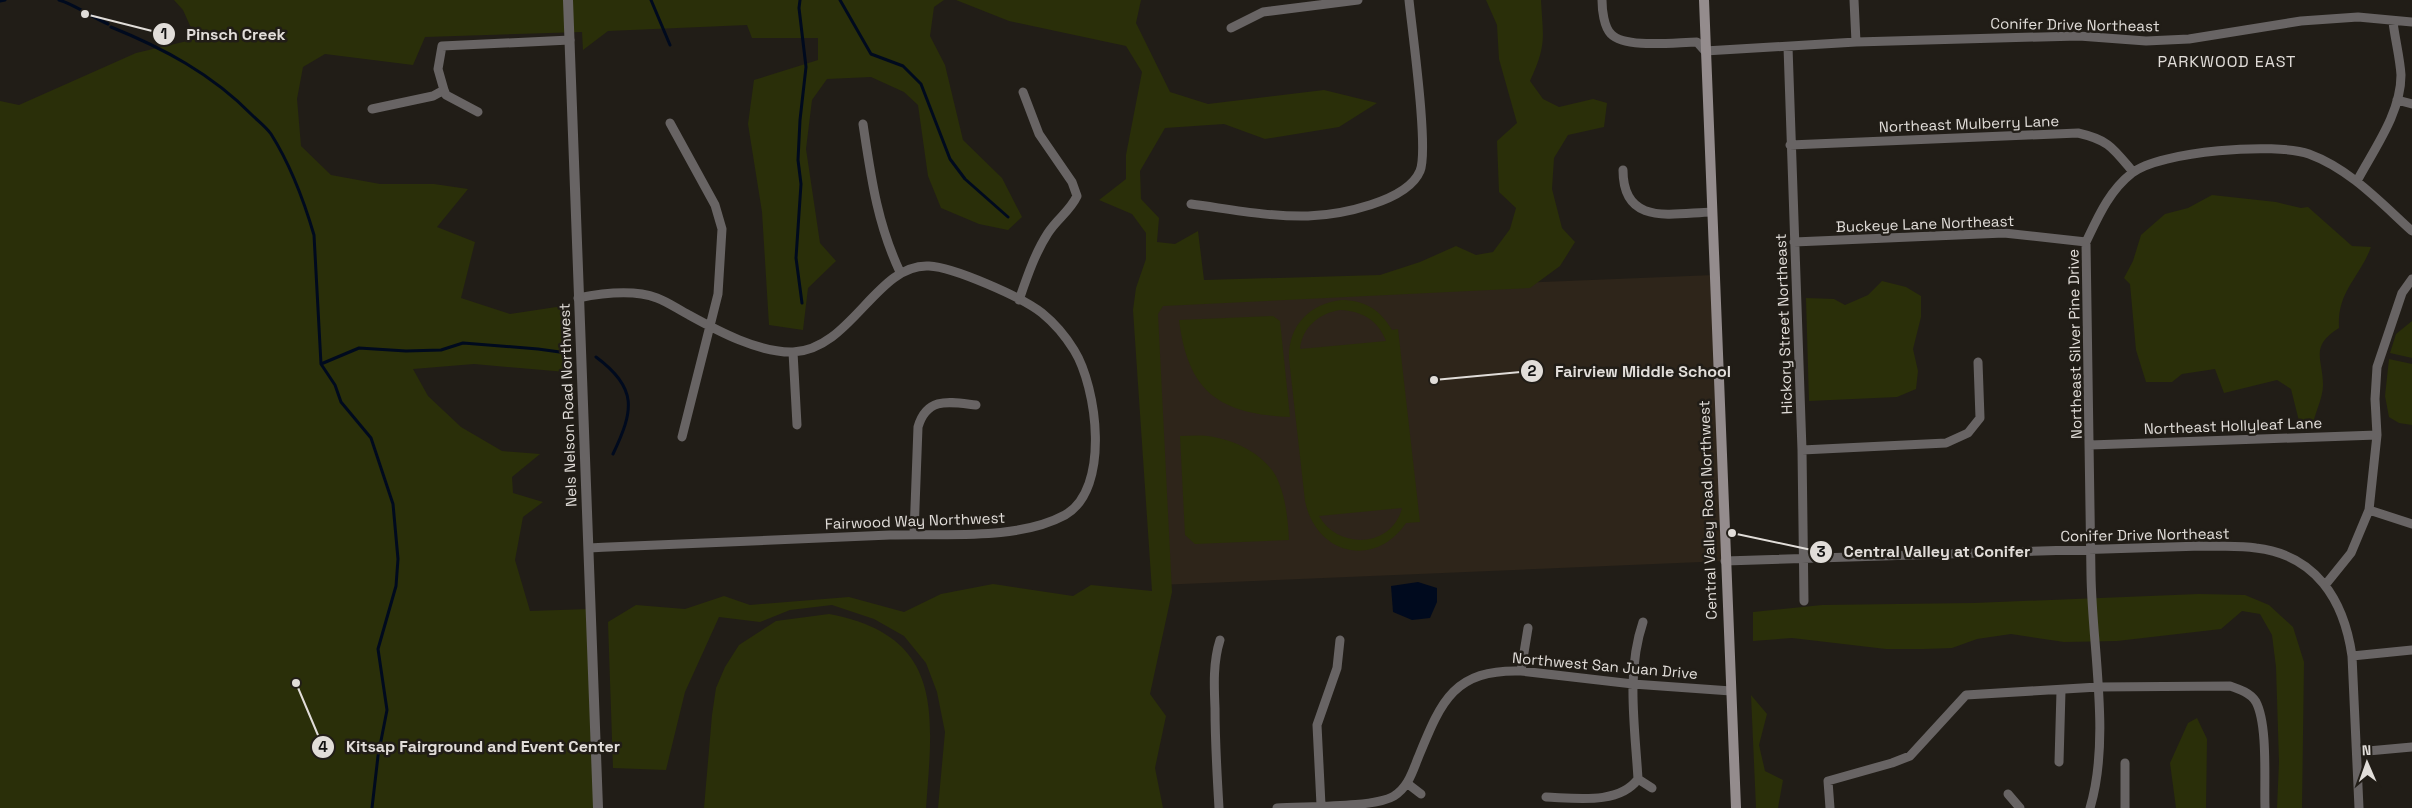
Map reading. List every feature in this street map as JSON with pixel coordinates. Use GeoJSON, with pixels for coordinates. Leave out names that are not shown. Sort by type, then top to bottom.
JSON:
{"type":"FeatureCollection","features":[{"type":"Feature","properties":{"kind":"main road","name":"Central Valley Road Northwest"},"geometry":{"type":"LineString","coordinates":[[1704,0],[1736,808]]}},
{"type":"Feature","properties":{"kind":"street","name":"Nels Nelson Road Northwest"},"geometry":{"type":"LineString","coordinates":[[568,0],[598,808]]}},
{"type":"Feature","properties":{"kind":"street"},"geometry":{"type":"LineString","coordinates":[[1231,28],[1263,12],[1358,0]]}},
{"type":"Feature","properties":{"kind":"street"},"geometry":{"type":"LineString","coordinates":[[1191,204],[1307,216],[1339,213],[1384,200],[1410,185],[1420,170],[1422,150],[1409,0]]}},
{"type":"Feature","properties":{"kind":"street"},"geometry":{"type":"LineString","coordinates":[[1602,0],[1606,26],[1611,34],[1619,39],[1630,43],[1697,42],[1706,51]]}},
{"type":"Feature","properties":{"kind":"street"},"geometry":{"type":"LineString","coordinates":[[1854,0],[1856,42]]}},
{"type":"Feature","properties":{"kind":"street","name":"Conifer Drive Northeast"},"geometry":{"type":"LineString","coordinates":[[1706,51],[1856,42],[2079,36],[2146,41],[2189,39],[2301,21],[2358,17],[2393,22],[2412,22]]}},
{"type":"Feature","properties":{"kind":"street"},"geometry":{"type":"LineString","coordinates":[[2357,181],[2391,117],[2397,100],[2401,76],[2393,22]]}},
{"type":"Feature","properties":{"kind":"street"},"geometry":{"type":"LineString","coordinates":[[478,112],[445,92],[438,69],[442,46],[570,40]]}},
{"type":"Feature","properties":{"kind":"street","name":"Hickory Street Northeast"},"geometry":{"type":"LineString","coordinates":[[1788,47],[1802,450],[1805,560],[1804,601]]}},
{"type":"Feature","properties":{"kind":"street"},"geometry":{"type":"LineString","coordinates":[[372,109],[445,92]]}},
{"type":"Feature","properties":{"kind":"street"},"geometry":{"type":"LineString","coordinates":[[1018,300],[1034,260],[1047,235],[1056,221],[1072,206],[1077,196],[1072,182],[1039,134],[1023,92]]}},
{"type":"Feature","properties":{"kind":"street"},"geometry":{"type":"LineString","coordinates":[[2397,100],[2412,104]]}},
{"type":"Feature","properties":{"kind":"street"},"geometry":{"type":"LineString","coordinates":[[670,123],[715,205],[722,229],[718,294],[682,437]]}},
{"type":"Feature","properties":{"kind":"street"},"geometry":{"type":"LineString","coordinates":[[578,298],[618,293],[657,297],[709,326],[745,342],[793,352],[831,339],[900,272],[887,244],[879,219],[864,124]]}},
{"type":"Feature","properties":{"kind":"street","name":"Northeast Mulberry Lane"},"geometry":{"type":"LineString","coordinates":[[1790,145],[2078,133],[2100,138],[2114,149],[2133,172]]}},
{"type":"Feature","properties":{"kind":"street","name":"Northeast Silver Pine Drive"},"geometry":{"type":"LineString","coordinates":[[2090,808],[2096,790],[2098,688],[2091,574],[2086,242],[2103,207],[2118,186],[2133,172],[2155,162],[2184,154],[2268,149],[2309,154],[2357,181],[2412,231]]}},
{"type":"Feature","properties":{"kind":"street"},"geometry":{"type":"LineString","coordinates":[[1624,170],[1629,198],[1642,211],[1665,214],[1712,212]]}},
{"type":"Feature","properties":{"kind":"street","name":"Buckeye Lane Northeast"},"geometry":{"type":"LineString","coordinates":[[1794,242],[2004,233],[2086,242]]}},
{"type":"Feature","properties":{"kind":"street","name":"Fairwood Way Northwest"},"geometry":{"type":"LineString","coordinates":[[589,548],[914,534],[1007,533],[1065,515],[1077,506],[1085,493],[1091,475],[1096,440],[1093,397],[1086,376],[1068,342],[1041,312],[1018,300],[942,268],[918,266],[900,272]]}},
{"type":"Feature","properties":{"kind":"street"},"geometry":{"type":"LineString","coordinates":[[2326,584],[2351,553],[2368,510],[2376,435],[2375,399],[2377,367],[2402,293],[2412,279]]}},
{"type":"Feature","properties":{"kind":"street"},"geometry":{"type":"LineString","coordinates":[[793,352],[798,425]]}},
{"type":"Feature","properties":{"kind":"street"},"geometry":{"type":"LineString","coordinates":[[1802,450],[1946,443],[1968,433],[1980,418],[1978,362]]}},
{"type":"Feature","properties":{"kind":"street"},"geometry":{"type":"LineString","coordinates":[[914,534],[918,427],[922,414],[932,406],[944,402],[976,406]]}},
{"type":"Feature","properties":{"kind":"street","name":"Northeast Hollyleaf Lane"},"geometry":{"type":"LineString","coordinates":[[2090,445],[2376,435]]}},
{"type":"Feature","properties":{"kind":"street"},"geometry":{"type":"LineString","coordinates":[[2368,510],[2412,524]]}},
{"type":"Feature","properties":{"kind":"street","name":"Conifer Drive Northeast"},"geometry":{"type":"LineString","coordinates":[[1725,562],[2092,549],[2255,547],[2274,551],[2302,565],[2326,584],[2342,615],[2349,635],[2352,656],[2359,808]]}},
{"type":"Feature","properties":{"kind":"street"},"geometry":{"type":"LineString","coordinates":[[1546,797],[1597,797],[1619,794],[1631,788],[1638,779],[1633,684],[1637,640],[1643,622]]}},
{"type":"Feature","properties":{"kind":"street"},"geometry":{"type":"LineString","coordinates":[[1521,670],[1528,628]]}},
{"type":"Feature","properties":{"kind":"street"},"geometry":{"type":"LineString","coordinates":[[1219,808],[1215,754],[1214,671],[1220,640]]}},
{"type":"Feature","properties":{"kind":"street"},"geometry":{"type":"LineString","coordinates":[[1321,805],[1316,725],[1337,668],[1340,640]]}},
{"type":"Feature","properties":{"kind":"street"},"geometry":{"type":"LineString","coordinates":[[2352,656],[2412,650]]}},
{"type":"Feature","properties":{"kind":"street","name":"Northwest San Juan Drive"},"geometry":{"type":"LineString","coordinates":[[1408,784],[1429,732],[1452,692],[1466,680],[1475,677],[1504,670],[1521,670],[1633,684],[1731,690]]}},
{"type":"Feature","properties":{"kind":"street"},"geometry":{"type":"LineString","coordinates":[[1830,808],[1828,781],[1910,756],[1966,695],[2098,688],[2230,686],[2243,690],[2256,701],[2262,721],[2265,808]]}},
{"type":"Feature","properties":{"kind":"street"},"geometry":{"type":"LineString","coordinates":[[2059,762],[2061,690]]}},
{"type":"Feature","properties":{"kind":"street"},"geometry":{"type":"LineString","coordinates":[[2357,752],[2412,747]]}},
{"type":"Feature","properties":{"kind":"street"},"geometry":{"type":"LineString","coordinates":[[2125,763],[2125,808]]}},
{"type":"Feature","properties":{"kind":"street"},"geometry":{"type":"LineString","coordinates":[[1638,779],[1652,788]]}},
{"type":"Feature","properties":{"kind":"street"},"geometry":{"type":"LineString","coordinates":[[1277,808],[1380,801],[1394,797],[1408,784],[1421,794]]}},
{"type":"Feature","properties":{"kind":"street"},"geometry":{"type":"LineString","coordinates":[[2008,794],[2020,808]]}},
{"type":"Feature","properties":{"kind":"shaded area"},"geometry":{"type":"Polygon","coordinates":[[[1714,275],[1725,561],[1158,585],[1147,298],[1714,275]]]}},
{"type":"Feature","properties":{"kind":"green space"},"geometry":{"type":"Polygon","coordinates":[[[174,0],[944,0],[934,7],[930,36],[945,65],[963,140],[1002,178],[1022,217],[1008,230],[979,224],[941,208],[928,176],[918,105],[904,92],[871,77],[827,79],[812,100],[806,149],[820,243],[836,261],[808,288],[803,330],[769,325],[762,212],[748,124],[754,80],[818,60],[818,38],[752,38],[747,25],[608,31],[583,50],[582,32],[425,37],[413,65],[325,54],[303,67],[297,99],[301,146],[331,175],[380,184],[434,184],[468,189],[437,227],[475,242],[461,298],[510,314],[563,306],[566,372],[474,364],[413,369],[428,396],[461,427],[502,451],[540,454],[512,477],[513,493],[543,502],[523,517],[515,560],[530,611],[590,609],[598,808],[0,808],[0,101],[19,105],[136,53],[196,39],[183,10],[174,0]]]}},
{"type":"Feature","properties":{"kind":"green space"},"geometry":{"type":"Polygon","coordinates":[[[956,0],[1141,0],[1136,23],[1170,92],[1208,104],[1324,90],[1377,103],[1339,127],[1265,139],[1224,124],[1165,128],[1140,171],[1141,199],[1159,218],[1157,242],[1175,244],[1198,231],[1204,280],[1380,275],[1420,262],[1456,246],[1476,255],[1493,252],[1510,229],[1516,208],[1499,192],[1497,141],[1517,123],[1499,59],[1497,25],[1486,0],[1541,0],[1543,41],[1530,81],[1543,99],[1559,107],[1593,99],[1607,103],[1604,127],[1568,135],[1554,158],[1552,189],[1562,228],[1575,242],[1560,266],[1530,288],[1163,306],[1158,314],[1172,592],[1150,694],[1166,716],[1155,768],[1163,808],[938,808],[945,732],[937,692],[926,663],[904,636],[874,619],[832,605],[790,610],[760,622],[719,617],[685,692],[666,770],[613,768],[608,622],[636,605],[685,609],[724,596],[750,605],[849,597],[904,612],[941,594],[993,584],[1073,596],[1091,585],[1152,591],[1133,310],[1136,288],[1146,259],[1146,233],[1132,214],[1099,200],[1126,179],[1126,155],[1142,72],[1126,46],[1009,21],[956,0]]]}},
{"type":"Feature","properties":{"kind":"green space"},"geometry":{"type":"Polygon","coordinates":[[[2212,195],[2276,202],[2301,208],[2308,207],[2352,246],[2371,247],[2341,304],[2339,328],[2324,341],[2321,347],[2320,360],[2323,390],[2313,423],[2299,421],[2291,389],[2277,380],[2224,393],[2215,369],[2182,374],[2172,382],[2146,382],[2136,350],[2130,284],[2124,278],[2133,261],[2141,235],[2165,214],[2188,208],[2212,195]]]}},
{"type":"Feature","properties":{"kind":"green space"},"geometry":{"type":"Polygon","coordinates":[[[1882,281],[1906,287],[1921,296],[1921,317],[1913,349],[1918,371],[1916,389],[1897,397],[1809,401],[1806,298],[1834,299],[1845,305],[1868,295],[1882,281]]]}},
{"type":"Feature","properties":{"kind":"green space"},"geometry":{"type":"Polygon","coordinates":[[[1349,300],[1364,304],[1377,311],[1392,330],[1398,329],[1420,522],[1406,523],[1393,537],[1379,547],[1363,550],[1348,550],[1334,544],[1321,534],[1311,519],[1305,501],[1289,359],[1290,347],[1292,336],[1303,319],[1319,306],[1330,302],[1349,300]],[[1340,310],[1326,314],[1313,322],[1304,334],[1300,349],[1386,341],[1379,327],[1374,322],[1355,312],[1340,310]],[[1402,508],[1319,516],[1328,527],[1339,535],[1351,539],[1364,540],[1376,537],[1387,531],[1396,521],[1402,508]]]}},
{"type":"Feature","properties":{"kind":"green space"},"geometry":{"type":"Polygon","coordinates":[[[1273,316],[1280,321],[1290,417],[1244,411],[1226,404],[1211,394],[1199,382],[1190,365],[1183,345],[1179,320],[1273,316]]]}},
{"type":"Feature","properties":{"kind":"green space"},"geometry":{"type":"Polygon","coordinates":[[[2412,321],[2412,358],[2390,353],[2396,334],[2412,321]]]}},
{"type":"Feature","properties":{"kind":"green space"},"geometry":{"type":"Polygon","coordinates":[[[2389,359],[2412,364],[2412,425],[2399,423],[2389,417],[2385,396],[2389,359]]]}},
{"type":"Feature","properties":{"kind":"green space"},"geometry":{"type":"Polygon","coordinates":[[[1180,436],[1218,438],[1239,445],[1259,457],[1274,473],[1279,483],[1287,518],[1289,540],[1195,544],[1185,535],[1180,436]]]}},
{"type":"Feature","properties":{"kind":"green space"},"geometry":{"type":"Polygon","coordinates":[[[2199,594],[2245,595],[2269,605],[2293,627],[2304,662],[2302,808],[2277,808],[2279,762],[2276,667],[2272,635],[2260,614],[2242,611],[2221,629],[2117,641],[2064,642],[2011,634],[1977,639],[1952,648],[1886,649],[1792,638],[1753,641],[1753,612],[1822,605],[1974,603],[2199,594]]]}},
{"type":"Feature","properties":{"kind":"green space"},"geometry":{"type":"Polygon","coordinates":[[[829,614],[867,625],[894,640],[913,660],[924,684],[929,711],[930,741],[926,808],[704,808],[716,688],[725,667],[739,645],[776,621],[829,614]]]}},
{"type":"Feature","properties":{"kind":"green space"},"geometry":{"type":"Polygon","coordinates":[[[1751,695],[1767,714],[1759,745],[1765,771],[1783,780],[1778,808],[1756,808],[1751,695]]]}},
{"type":"Feature","properties":{"kind":"green space"},"geometry":{"type":"Polygon","coordinates":[[[2197,718],[2207,739],[2206,808],[2176,808],[2170,763],[2188,723],[2197,718]]]}},
{"type":"Feature","properties":{"kind":"water"},"geometry":{"type":"Polygon","coordinates":[[[1418,582],[1437,588],[1437,602],[1430,618],[1412,620],[1393,612],[1391,586],[1418,582]]]}},
{"type":"Feature","properties":{"kind":"waterway"},"geometry":{"type":"LineString","coordinates":[[0,1],[5,0]]}},
{"type":"Feature","properties":{"kind":"waterway"},"geometry":{"type":"LineString","coordinates":[[59,0],[108,24]]}},
{"type":"Feature","properties":{"kind":"waterway"},"geometry":{"type":"LineString","coordinates":[[651,0],[670,45]]}},
{"type":"Feature","properties":{"kind":"waterway"},"geometry":{"type":"LineString","coordinates":[[800,0],[799,8],[806,67],[800,120],[798,160],[801,184],[796,258],[802,303]]}},
{"type":"Feature","properties":{"kind":"waterway"},"geometry":{"type":"LineString","coordinates":[[840,0],[871,54],[903,66],[921,84],[950,159],[965,179],[1008,217]]}},
{"type":"Feature","properties":{"kind":"waterway"},"geometry":{"type":"LineString","coordinates":[[111,27],[168,53],[204,75],[237,100],[271,134],[290,170],[306,209],[314,235],[321,364],[335,385],[341,402],[371,438],[393,504],[398,559],[396,586],[378,649],[387,710],[378,756],[372,808]]}},
{"type":"Feature","properties":{"kind":"waterway"},"geometry":{"type":"LineString","coordinates":[[321,364],[359,348],[406,351],[441,350],[463,343],[567,353]]}},
{"type":"Feature","properties":{"kind":"waterway"},"geometry":{"type":"LineString","coordinates":[[596,357],[610,368],[619,379],[628,401],[625,425],[613,454]]}},
{"type":"Feature","properties":{"kind":"place","name":"Pinsch Creek"},"geometry":{"type":"Point","coordinates":[85,14]}},
{"type":"Feature","properties":{"kind":"place","name":"Fairview Middle School"},"geometry":{"type":"Point","coordinates":[1434,380]}},
{"type":"Feature","properties":{"kind":"place","name":"Central Valley at Conifer"},"geometry":{"type":"Point","coordinates":[1732,533]}},
{"type":"Feature","properties":{"kind":"place","name":"Kitsap Fairground and Event Center"},"geometry":{"type":"Point","coordinates":[296,683]}},
{"type":"Feature","properties":{"kind":"district","name":"PARKWOOD EAST"},"geometry":{"type":"Point","coordinates":[2227,61]}}]}
